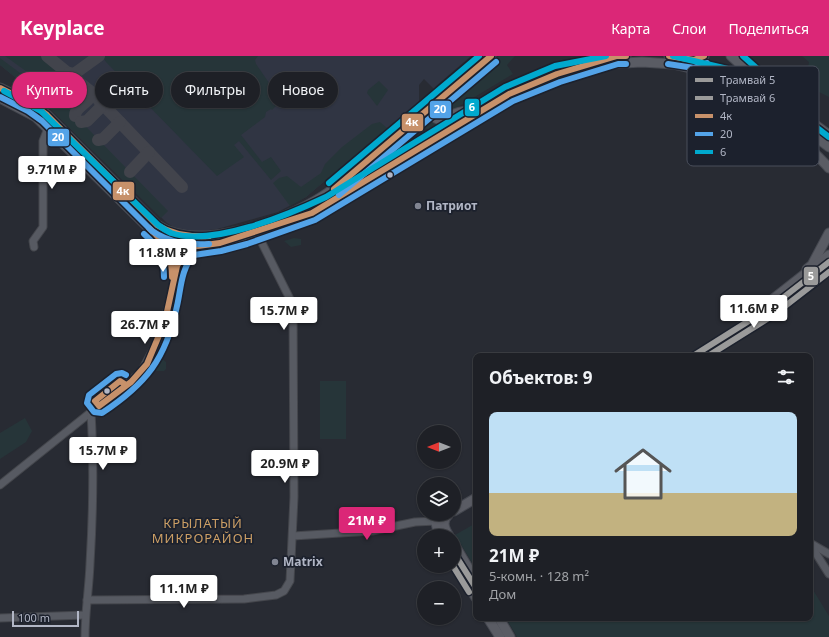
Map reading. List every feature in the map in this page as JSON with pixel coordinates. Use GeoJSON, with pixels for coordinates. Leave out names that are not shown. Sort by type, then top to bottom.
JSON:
{"type":"FeatureCollection","features":[{"type":"Feature","properties":{"kind":"main road"},"geometry":{"type":"LineString","coordinates":[[37,108],[47,115],[151,219],[170,232],[201,236],[228,233],[283,216],[313,202],[363,165],[490,56]]}},
{"type":"Feature","properties":{"kind":"main road"},"geometry":{"type":"LineString","coordinates":[[20,108],[36,117],[48,128],[141,221],[158,235],[172,242],[194,245],[220,243],[257,233],[300,218],[330,204],[484,108],[524,86],[557,74],[617,56],[626,56]]}},
{"type":"Feature","properties":{"kind":"main road"},"geometry":{"type":"LineString","coordinates":[[669,56],[691,60],[704,56]]}},
{"type":"Feature","properties":{"kind":"main road"},"geometry":{"type":"LineString","coordinates":[[732,56],[743,66]]}},
{"type":"Feature","properties":{"kind":"main road"},"geometry":{"type":"LineString","coordinates":[[587,66],[625,62],[673,64],[687,67]]}},
{"type":"Feature","properties":{"kind":"main road"},"geometry":{"type":"LineString","coordinates":[[0,88],[12,93]]}},
{"type":"Feature","properties":{"kind":"main road"},"geometry":{"type":"LineString","coordinates":[[0,98],[12,104]]}},
{"type":"Feature","properties":{"kind":"main road"},"geometry":{"type":"LineString","coordinates":[[433,104],[433,113],[435,117],[440,119],[446,119],[456,113],[484,108]]}},
{"type":"Feature","properties":{"kind":"main road"},"geometry":{"type":"LineString","coordinates":[[819,128],[829,135]]}},
{"type":"Feature","properties":{"kind":"main road"},"geometry":{"type":"LineString","coordinates":[[819,139],[829,147]]}},
{"type":"Feature","properties":{"kind":"main road"},"geometry":{"type":"LineString","coordinates":[[819,157],[829,168]]}},
{"type":"Feature","properties":{"kind":"main road"},"geometry":{"type":"LineString","coordinates":[[788,287],[812,265],[829,233]]}},
{"type":"Feature","properties":{"kind":"main road"},"geometry":{"type":"LineString","coordinates":[[713,353],[758,311],[819,265],[829,255]]}},
{"type":"Feature","properties":{"kind":"main road"},"geometry":{"type":"LineString","coordinates":[[461,507],[473,500]]}},
{"type":"Feature","properties":{"kind":"main road"},"geometry":{"type":"LineString","coordinates":[[436,529],[437,521]]}},
{"type":"Feature","properties":{"kind":"main road"},"geometry":{"type":"LineString","coordinates":[[461,556],[473,576]]}},
{"type":"Feature","properties":{"kind":"main road"},"geometry":{"type":"LineString","coordinates":[[461,573],[473,593]]}},
{"type":"Feature","properties":{"kind":"main road"},"geometry":{"type":"LineString","coordinates":[[490,621],[500,637]]}},
{"type":"Feature","properties":{"kind":"main road"},"geometry":{"type":"LineString","coordinates":[[501,621],[510,637]]}},
{"type":"Feature","properties":{"kind":"street"},"geometry":{"type":"LineString","coordinates":[[34,246],[34,241],[43,227],[43,141],[48,128]]}},
{"type":"Feature","properties":{"kind":"street"},"geometry":{"type":"LineString","coordinates":[[87,600],[236,599],[276,595],[284,591],[290,581],[293,536],[294,452],[293,305],[257,233]]}},
{"type":"Feature","properties":{"kind":"street"},"geometry":{"type":"LineString","coordinates":[[158,235],[168,247],[172,263],[168,308]]}},
{"type":"Feature","properties":{"kind":"street"},"geometry":{"type":"LineString","coordinates":[[0,485],[141,372],[156,344],[168,308],[179,262],[186,250],[194,245]]}},
{"type":"Feature","properties":{"kind":"street"},"geometry":{"type":"LineString","coordinates":[[85,637],[94,465],[92,412]]}},
{"type":"Feature","properties":{"kind":"street"},"geometry":{"type":"LineString","coordinates":[[293,536],[372,531],[415,522],[437,521]]}},
{"type":"Feature","properties":{"kind":"street"},"geometry":{"type":"LineString","coordinates":[[813,546],[829,554]]}},
{"type":"Feature","properties":{"kind":"street"},"geometry":{"type":"LineString","coordinates":[[813,549],[829,574]]}},
{"type":"Feature","properties":{"kind":"street"},"geometry":{"type":"LineString","coordinates":[[0,618],[85,615]]}},
{"type":"Feature","properties":{"kind":"shaded area"},"geometry":{"type":"Polygon","coordinates":[[[0,56],[471,56],[434,89],[424,79],[419,85],[419,108],[386,137],[382,132],[306,197],[278,212],[217,229],[202,231],[183,230],[175,228],[167,223],[49,108],[87,108],[87,72],[12,72],[12,75],[0,65],[0,56]]]}},
{"type":"Feature","properties":{"kind":"shaded area"},"geometry":{"type":"Polygon","coordinates":[[[5,56],[40,56],[61,72],[27,72],[5,56]]]}},
{"type":"Feature","properties":{"kind":"shaded area"},"geometry":{"type":"Polygon","coordinates":[[[105,56],[258,56],[255,60],[256,64],[268,81],[268,108],[274,108],[266,112],[265,117],[241,135],[262,162],[271,157],[281,171],[271,180],[239,141],[234,145],[244,157],[217,176],[151,108],[163,108],[163,72],[116,72],[104,59],[105,56]]]}},
{"type":"Feature","properties":{"kind":"shaded area"},"geometry":{"type":"Polygon","coordinates":[[[499,56],[515,56],[507,65],[513,74],[443,116],[438,111],[438,107],[470,81],[471,76],[499,56]]]}},
{"type":"Feature","properties":{"kind":"shaded area"},"geometry":{"type":"Polygon","coordinates":[[[736,56],[745,56],[754,63],[752,66],[746,66],[736,56]]]}},
{"type":"Feature","properties":{"kind":"shaded area"},"geometry":{"type":"Polygon","coordinates":[[[802,56],[829,56],[829,97],[819,92],[819,66],[808,66],[809,62],[802,56]]]}},
{"type":"Feature","properties":{"kind":"shaded area"},"geometry":{"type":"Polygon","coordinates":[[[0,58],[19,72],[12,72],[12,75],[0,65],[0,58]]]}},
{"type":"Feature","properties":{"kind":"shaded area"},"geometry":{"type":"Polygon","coordinates":[[[379,81],[388,90],[377,106],[367,93],[368,90],[379,81]]]}},
{"type":"Feature","properties":{"kind":"shaded area"},"geometry":{"type":"Polygon","coordinates":[[[49,108],[68,108],[168,211],[161,218],[49,108]]]}},
{"type":"Feature","properties":{"kind":"shaded area"},"geometry":{"type":"Polygon","coordinates":[[[430,112],[438,122],[451,126],[436,135],[429,129],[419,128],[411,134],[411,137],[406,142],[402,141],[369,168],[368,166],[430,112]]]}},
{"type":"Feature","properties":{"kind":"shaded area"},"geometry":{"type":"Polygon","coordinates":[[[380,122],[392,132],[386,137],[382,132],[306,197],[290,206],[273,183],[279,178],[287,176],[301,187],[321,173],[325,164],[342,147],[372,124],[380,122]]]}},
{"type":"Feature","properties":{"kind":"shaded area"},"geometry":{"type":"Polygon","coordinates":[[[819,133],[829,141],[829,145],[819,137],[819,133]]]}},
{"type":"Feature","properties":{"kind":"shaded area"},"geometry":{"type":"Polygon","coordinates":[[[312,224],[312,226],[282,236],[282,234],[312,224]]]}},
{"type":"Feature","properties":{"kind":"shaded area"},"geometry":{"type":"Polygon","coordinates":[[[294,238],[301,239],[301,245],[291,247],[284,241],[294,238]]]}},
{"type":"Feature","properties":{"kind":"shaded area"},"geometry":{"type":"Polygon","coordinates":[[[170,244],[185,247],[176,263],[170,244]]]}},
{"type":"Feature","properties":{"kind":"shaded area"},"geometry":{"type":"Polygon","coordinates":[[[161,358],[166,362],[166,369],[164,371],[154,371],[158,367],[161,358]]]}},
{"type":"Feature","properties":{"kind":"shaded area"},"geometry":{"type":"Polygon","coordinates":[[[320,381],[346,381],[346,439],[320,439],[320,381]]]}},
{"type":"Feature","properties":{"kind":"shaded area"},"geometry":{"type":"Polygon","coordinates":[[[25,418],[32,431],[26,442],[0,459],[0,433],[25,418]]]}},
{"type":"Feature","properties":{"kind":"shaded area"},"geometry":{"type":"Polygon","coordinates":[[[473,525],[473,564],[461,545],[461,532],[473,525]]]}},
{"type":"Feature","properties":{"kind":"shaded area"},"geometry":{"type":"Polygon","coordinates":[[[813,590],[829,616],[829,637],[517,637],[508,621],[813,621],[813,590]]]}},
{"type":"Feature","properties":{"kind":"taxiway"},"geometry":{"type":"LineString","coordinates":[[47,56],[91,92],[182,187]]}},
{"type":"Feature","properties":{"kind":"taxiway"},"geometry":{"type":"LineString","coordinates":[[77,72],[99,56]]}},
{"type":"Feature","properties":{"kind":"taxiway"},"geometry":{"type":"LineString","coordinates":[[75,116],[78,109],[89,99],[91,92]]}},
{"type":"Feature","properties":{"kind":"taxiway"},"geometry":{"type":"LineString","coordinates":[[81,122],[87,121],[100,108]]}},
{"type":"Feature","properties":{"kind":"taxiway"},"geometry":{"type":"LineString","coordinates":[[98,140],[103,139],[120,122]]}},
{"type":"Feature","properties":{"kind":"taxiway"},"geometry":{"type":"LineString","coordinates":[[130,172],[149,152]]}},
{"type":"Feature","properties":{"kind":"tram line","name":"5"},"geometry":{"type":"LineString","coordinates":[[698,353],[771,307],[829,262]]}},
{"type":"Feature","properties":{"kind":"tram line","name":"6"},"geometry":{"type":"LineString","coordinates":[[713,353],[775,314],[829,272]]}},
{"type":"Feature","properties":{"kind":"tram line","name":"5"},"geometry":{"type":"LineString","coordinates":[[461,564],[473,583]]}},
{"type":"Feature","properties":{"kind":"tram line","name":"6"},"geometry":{"type":"LineString","coordinates":[[457,573],[469,592]]}},
{"type":"Feature","properties":{"kind":"transit line","name":"6"},"geometry":{"type":"LineString","coordinates":[[329,183],[479,56]]}},
{"type":"Feature","properties":{"kind":"transit line","name":"4к"},"geometry":{"type":"LineString","coordinates":[[334,189],[491,56]]}},
{"type":"Feature","properties":{"kind":"transit line","name":"6"},"geometry":{"type":"LineString","coordinates":[[4,91],[41,111],[160,226],[171,233],[188,236],[207,236],[228,233],[250,227],[292,212],[326,197],[505,87],[555,66],[606,56]]}},
{"type":"Feature","properties":{"kind":"transit line","name":"4к"},"geometry":{"type":"LineString","coordinates":[[126,385],[120,381],[95,401],[99,406],[131,382],[147,364],[165,321],[177,266],[185,252],[190,247],[220,243],[312,213],[509,94],[557,74],[617,56],[626,56]]}},
{"type":"Feature","properties":{"kind":"transit line","name":"4к"},"geometry":{"type":"LineString","coordinates":[[669,56],[694,60],[704,56]]}},
{"type":"Feature","properties":{"kind":"transit line","name":"6"},"geometry":{"type":"LineString","coordinates":[[673,56],[715,66]]}},
{"type":"Feature","properties":{"kind":"transit line","name":"6"},"geometry":{"type":"LineString","coordinates":[[743,56],[754,66]]}},
{"type":"Feature","properties":{"kind":"transit line","name":"20"},"geometry":{"type":"LineString","coordinates":[[339,195],[496,62]]}},
{"type":"Feature","properties":{"kind":"transit line","name":"20"},"geometry":{"type":"LineString","coordinates":[[699,66],[707,63]]}},
{"type":"Feature","properties":{"kind":"transit line","name":"20"},"geometry":{"type":"LineString","coordinates":[[126,375],[122,373],[116,374],[89,395],[87,403],[94,412],[102,413],[131,392],[152,368],[160,356],[172,325],[186,266],[194,255],[221,251],[247,244],[315,220],[513,101],[560,82],[618,64],[626,64]]}},
{"type":"Feature","properties":{"kind":"transit line","name":"20"},"geometry":{"type":"LineString","coordinates":[[668,64],[687,67]]}},
{"type":"Feature","properties":{"kind":"transit line","name":"4к"},"geometry":{"type":"LineString","coordinates":[[0,88],[32,104],[47,115],[157,225],[182,235],[209,236]]}},
{"type":"Feature","properties":{"kind":"transit line","name":"20"},"geometry":{"type":"LineString","coordinates":[[0,97],[28,111],[42,121],[152,231],[172,241],[194,244],[209,244]]}},
{"type":"Feature","properties":{"kind":"transit line","name":"6"},"geometry":{"type":"LineString","coordinates":[[819,129],[829,137]]}},
{"type":"Feature","properties":{"kind":"transit line","name":"4к"},"geometry":{"type":"LineString","coordinates":[[149,228],[160,239],[167,250],[171,262],[172,277]]}},
{"type":"Feature","properties":{"kind":"transit line","name":"20"},"geometry":{"type":"LineString","coordinates":[[144,234],[160,253],[164,277]]}},
{"type":"Feature","properties":{"kind":"place","name":"Патриот"},"geometry":{"type":"Point","coordinates":[418,206]}},
{"type":"Feature","properties":{"kind":"place","name":"Matrix"},"geometry":{"type":"Point","coordinates":[275,562]}},
{"type":"Feature","properties":{"kind":"district","name":"КРЫЛАТЫЙ МИКРОРАЙОН"},"geometry":{"type":"Point","coordinates":[203,530]}}]}
